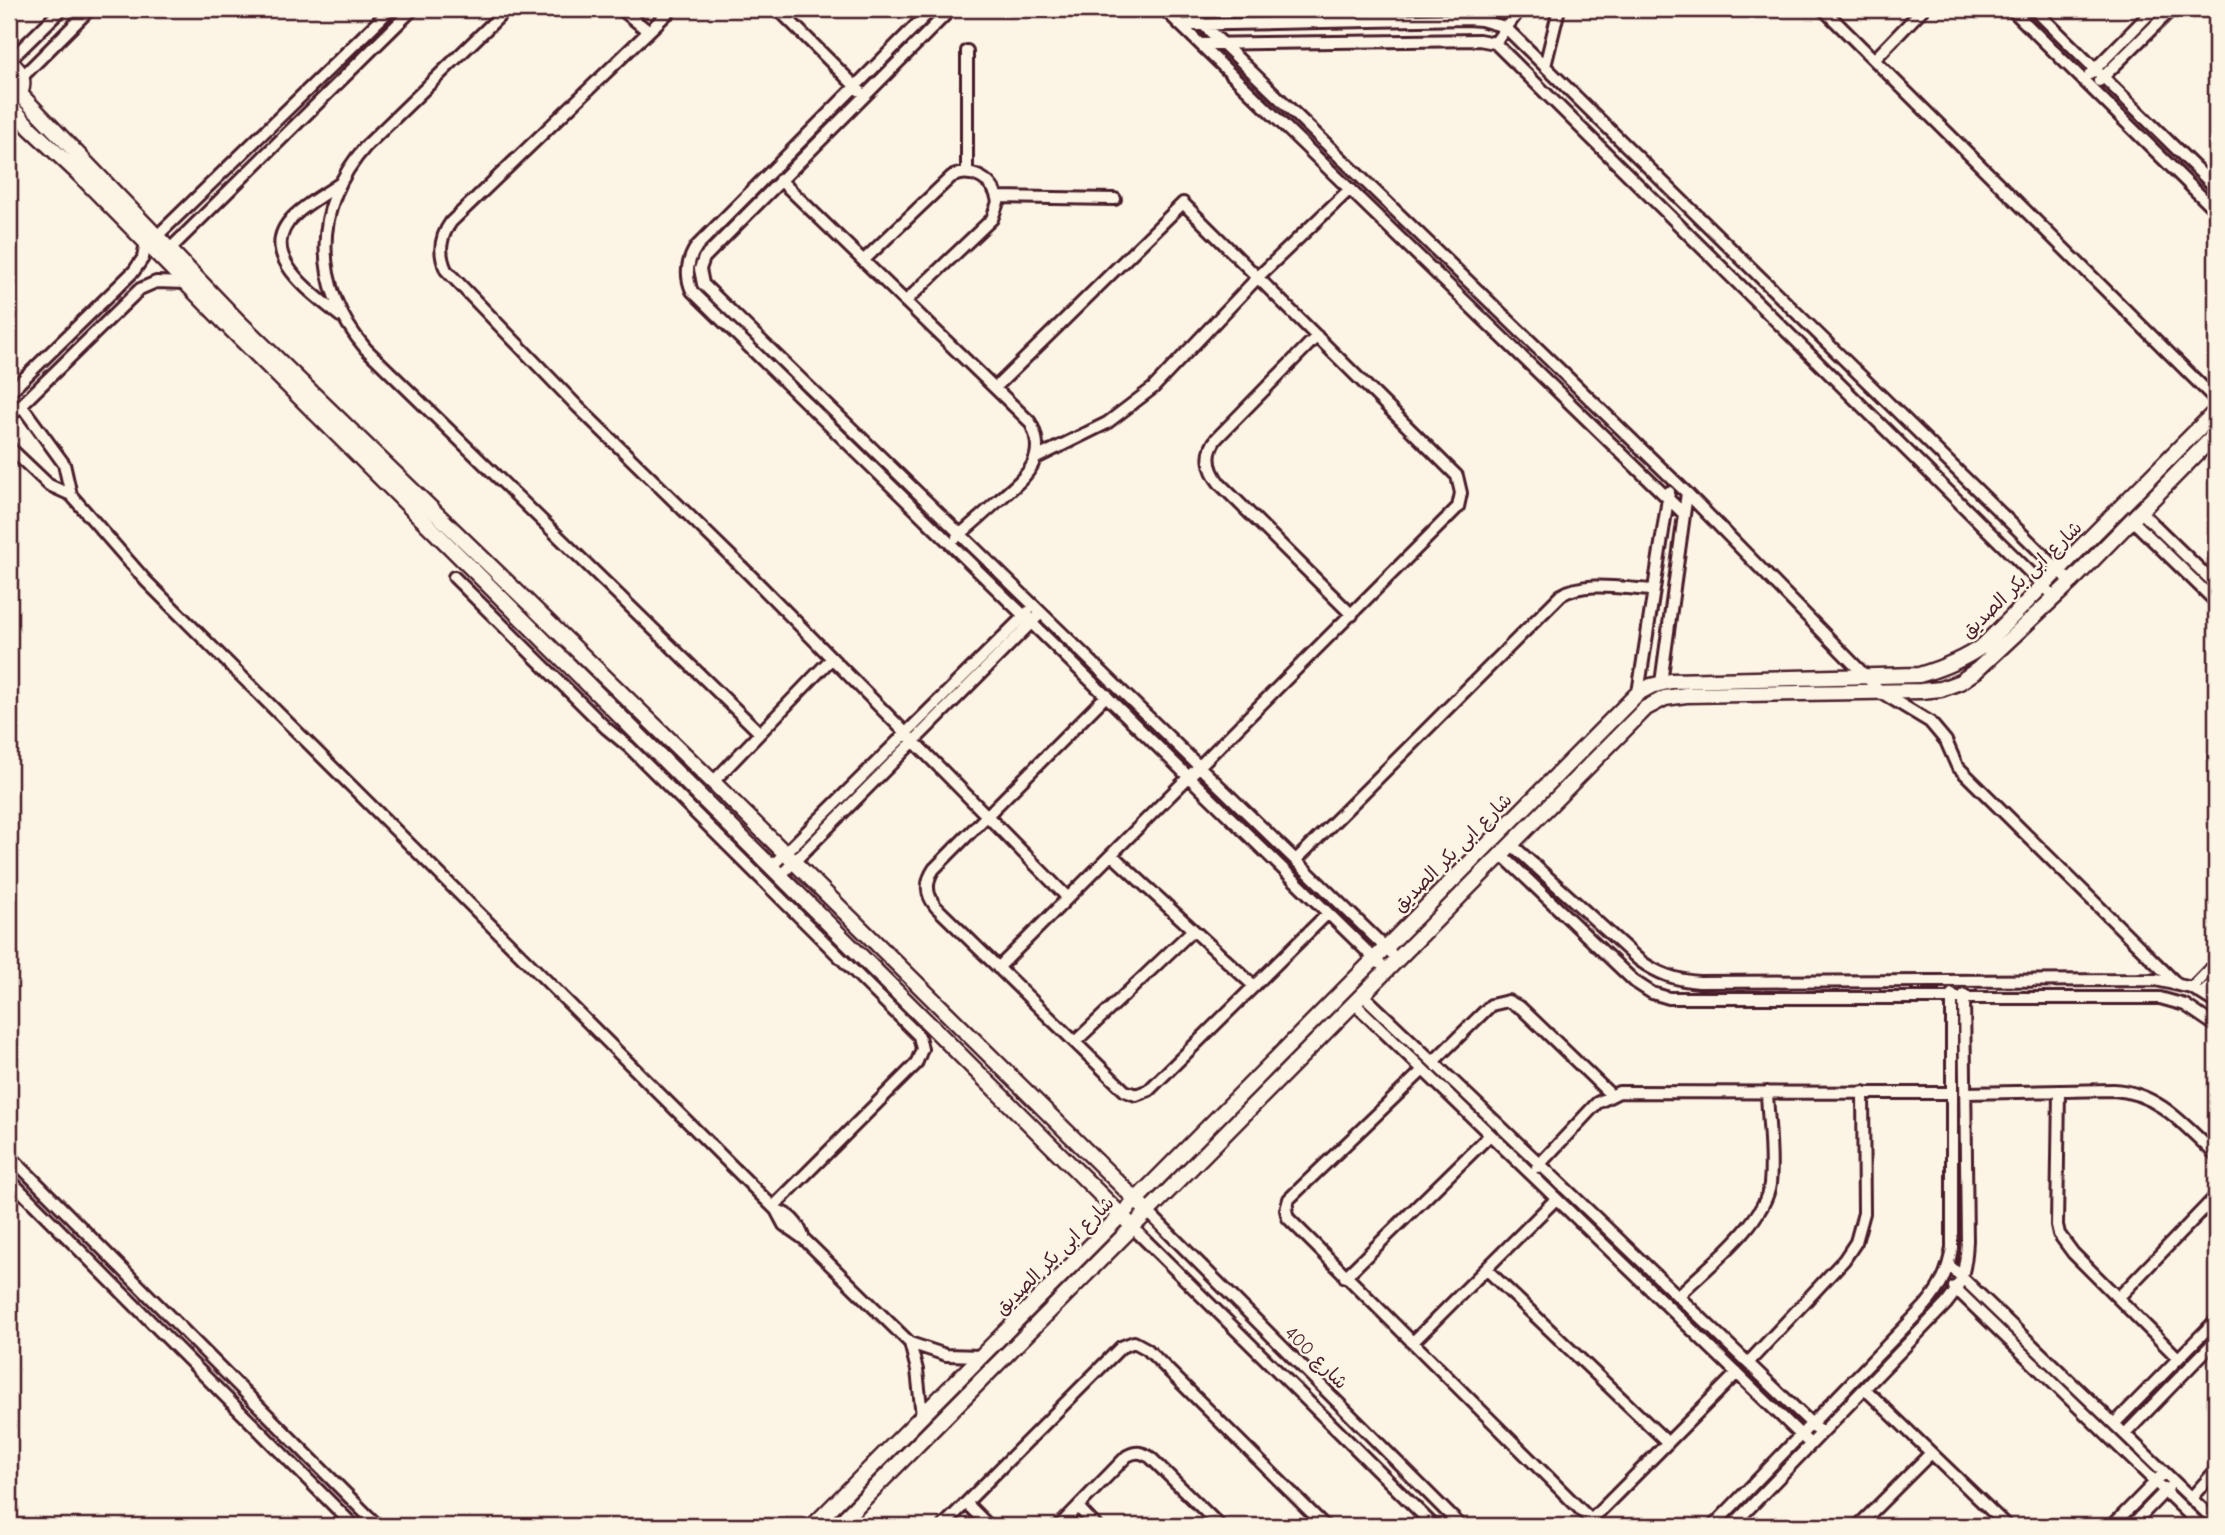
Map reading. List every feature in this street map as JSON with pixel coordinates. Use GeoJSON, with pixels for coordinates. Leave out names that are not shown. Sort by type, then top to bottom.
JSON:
{"type":"FeatureCollection","features":[{"type":"Feature","properties":{"kind":"main road"},"geometry":{"type":"LineString","coordinates":[[9,62],[17,68],[22,77],[12,100],[30,128],[85,170],[151,240],[185,283],[235,325],[713,782],[1148,1212]]}},
{"type":"Feature","properties":{"kind":"main road"},"geometry":{"type":"LineString","coordinates":[[151,240],[169,250],[235,325],[775,871],[1133,1227]]}},
{"type":"Feature","properties":{"kind":"main road","name":"شارع ابى بكر الصديق"},"geometry":{"type":"LineString","coordinates":[[813,1526],[1638,693],[1661,683],[1919,675],[1969,656],[1984,645],[2216,411]]}},
{"type":"Feature","properties":{"kind":"main road","name":"شارع ابى بكر الصديق"},"geometry":{"type":"LineString","coordinates":[[837,1526],[1646,708],[1665,698],[1686,695],[1882,693],[1941,689],[1960,682],[1977,670],[2071,582],[2216,434]]}},
{"type":"Feature","properties":{"kind":"street"},"geometry":{"type":"LineString","coordinates":[[9,62],[62,9]]}},
{"type":"Feature","properties":{"kind":"street"},"geometry":{"type":"LineString","coordinates":[[9,393],[128,276],[143,258],[151,240],[390,9]]}},
{"type":"Feature","properties":{"kind":"street"},"geometry":{"type":"LineString","coordinates":[[169,250],[412,9]]}},
{"type":"Feature","properties":{"kind":"street"},"geometry":{"type":"LineString","coordinates":[[507,9],[366,146],[339,184],[328,219],[326,256],[330,286],[345,320],[366,349],[760,733]]}},
{"type":"Feature","properties":{"kind":"street"},"geometry":{"type":"LineString","coordinates":[[621,9],[648,31]]}},
{"type":"Feature","properties":{"kind":"street"},"geometry":{"type":"LineString","coordinates":[[672,9],[451,222],[442,240],[443,262],[450,276],[578,407],[832,658],[1069,898]]}},
{"type":"Feature","properties":{"kind":"street"},"geometry":{"type":"LineString","coordinates":[[778,9],[864,96]]}},
{"type":"Feature","properties":{"kind":"street"},"geometry":{"type":"LineString","coordinates":[[932,9],[697,246],[688,263],[688,277],[696,298],[951,543],[1374,958],[1392,966]]}},
{"type":"Feature","properties":{"kind":"street"},"geometry":{"type":"LineString","coordinates":[[951,9],[704,258],[700,269],[703,284],[962,533],[1385,948],[1392,966]]}},
{"type":"Feature","properties":{"kind":"street"},"geometry":{"type":"LineString","coordinates":[[1164,9],[1684,514]]}},
{"type":"Feature","properties":{"kind":"street"},"geometry":{"type":"LineString","coordinates":[[1187,9],[1671,477],[1882,693],[1930,722],[1946,741],[1957,766],[2176,983]]}},
{"type":"Feature","properties":{"kind":"street"},"geometry":{"type":"LineString","coordinates":[[1495,43],[1520,9]]}},
{"type":"Feature","properties":{"kind":"street"},"geometry":{"type":"LineString","coordinates":[[1545,66],[1559,9]]}},
{"type":"Feature","properties":{"kind":"street"},"geometry":{"type":"LineString","coordinates":[[1823,9],[2216,400]]}},
{"type":"Feature","properties":{"kind":"street"},"geometry":{"type":"LineString","coordinates":[[1874,60],[1923,9]]}},
{"type":"Feature","properties":{"kind":"street"},"geometry":{"type":"LineString","coordinates":[[2011,9],[2216,211]]}},
{"type":"Feature","properties":{"kind":"street"},"geometry":{"type":"LineString","coordinates":[[2034,9],[2216,188]]}},
{"type":"Feature","properties":{"kind":"street"},"geometry":{"type":"LineString","coordinates":[[2099,73],[2154,9]]}},
{"type":"Feature","properties":{"kind":"street"},"geometry":{"type":"LineString","coordinates":[[2088,84],[2172,9]]}},
{"type":"Feature","properties":{"kind":"street"},"geometry":{"type":"LineString","coordinates":[[22,77],[82,12]]}},
{"type":"Feature","properties":{"kind":"street"},"geometry":{"type":"LineString","coordinates":[[1180,25],[1467,19],[1506,27],[2071,582]]}},
{"type":"Feature","properties":{"kind":"street"},"geometry":{"type":"LineString","coordinates":[[1200,44],[1479,40],[1495,43],[2055,597]]}},
{"type":"Feature","properties":{"kind":"street"},"geometry":{"type":"LineString","coordinates":[[967,51],[967,173]]}},
{"type":"Feature","properties":{"kind":"street"},"geometry":{"type":"LineString","coordinates":[[864,260],[946,180],[956,174],[967,173],[983,178],[998,197],[998,206],[992,219],[906,301]]}},
{"type":"Feature","properties":{"kind":"street"},"geometry":{"type":"LineString","coordinates":[[780,180],[1030,422],[1037,443],[1036,458],[1025,478],[951,543]]}},
{"type":"Feature","properties":{"kind":"street"},"geometry":{"type":"LineString","coordinates":[[339,184],[290,220],[282,248],[292,275],[345,320]]}},
{"type":"Feature","properties":{"kind":"street"},"geometry":{"type":"LineString","coordinates":[[1036,458],[1107,423],[1153,388],[1259,276],[1350,189]]}},
{"type":"Feature","properties":{"kind":"street"},"geometry":{"type":"LineString","coordinates":[[998,197],[1115,199]]}},
{"type":"Feature","properties":{"kind":"street"},"geometry":{"type":"LineString","coordinates":[[995,388],[1184,203],[1457,476],[1461,485],[1458,507],[998,968]]}},
{"type":"Feature","properties":{"kind":"street"},"geometry":{"type":"LineString","coordinates":[[128,276],[140,289]]}},
{"type":"Feature","properties":{"kind":"street"},"geometry":{"type":"LineString","coordinates":[[9,417],[140,289],[156,282],[185,283]]}},
{"type":"Feature","properties":{"kind":"street"},"geometry":{"type":"LineString","coordinates":[[1317,336],[1217,438],[1210,448],[1209,459],[1212,472],[1220,484],[1352,614]]}},
{"type":"Feature","properties":{"kind":"street"},"geometry":{"type":"LineString","coordinates":[[21,405],[64,464],[71,495]]}},
{"type":"Feature","properties":{"kind":"street"},"geometry":{"type":"LineString","coordinates":[[9,447],[49,485],[71,495],[156,590],[774,1209],[784,1225],[804,1238],[910,1343],[946,1354],[981,1356]]}},
{"type":"Feature","properties":{"kind":"street"},"geometry":{"type":"LineString","coordinates":[[1638,693],[1671,477]]}},
{"type":"Feature","properties":{"kind":"street"},"geometry":{"type":"LineString","coordinates":[[1661,683],[1687,493]]}},
{"type":"Feature","properties":{"kind":"street"},"geometry":{"type":"LineString","coordinates":[[2136,515],[2216,585]]}},
{"type":"Feature","properties":{"kind":"street"},"geometry":{"type":"LineString","coordinates":[[2136,515],[2216,602]]}},
{"type":"Feature","properties":{"kind":"street"},"geometry":{"type":"LineString","coordinates":[[454,577],[606,728],[639,756],[919,1036],[922,1049],[916,1064],[774,1209]]}},
{"type":"Feature","properties":{"kind":"street"},"geometry":{"type":"LineString","coordinates":[[1296,860],[1561,595],[1587,587],[1653,590]]}},
{"type":"Feature","properties":{"kind":"street"},"geometry":{"type":"LineString","coordinates":[[775,871],[1039,609]]}},
{"type":"Feature","properties":{"kind":"street"},"geometry":{"type":"LineString","coordinates":[[713,782],[832,658]]}},
{"type":"Feature","properties":{"kind":"street"},"geometry":{"type":"LineString","coordinates":[[1107,695],[934,869],[929,878],[928,890],[936,907],[1125,1091],[1132,1094],[1149,1090],[1328,913]]}},
{"type":"Feature","properties":{"kind":"street"},"geometry":{"type":"LineString","coordinates":[[1506,849],[1639,960],[1667,976],[1699,982],[2156,980],[2176,983],[2197,991],[2216,1003]]}},
{"type":"Feature","properties":{"kind":"street"},"geometry":{"type":"LineString","coordinates":[[1506,849],[1635,982],[1661,996],[1678,999],[2160,998],[2195,1010],[2216,1026]]}},
{"type":"Feature","properties":{"kind":"street"},"geometry":{"type":"LineString","coordinates":[[1112,855],[1254,986]]}},
{"type":"Feature","properties":{"kind":"street"},"geometry":{"type":"LineString","coordinates":[[1074,1042],[1193,930]]}},
{"type":"Feature","properties":{"kind":"street"},"geometry":{"type":"LineString","coordinates":[[2197,991],[2216,963]]}},
{"type":"Feature","properties":{"kind":"street"},"geometry":{"type":"LineString","coordinates":[[2197,991],[2216,980]]}},
{"type":"Feature","properties":{"kind":"street"},"geometry":{"type":"LineString","coordinates":[[1713,1526],[1931,1299],[1944,1278],[1952,1248],[1952,981]]}},
{"type":"Feature","properties":{"kind":"street"},"geometry":{"type":"LineString","coordinates":[[1732,1526],[1946,1304],[1962,1278],[1967,1240],[1964,981]]}},
{"type":"Feature","properties":{"kind":"street"},"geometry":{"type":"LineString","coordinates":[[1359,1000],[1433,1062],[1821,1433]]}},
{"type":"Feature","properties":{"kind":"street"},"geometry":{"type":"LineString","coordinates":[[1359,1000],[1423,1070],[1811,1445]]}},
{"type":"Feature","properties":{"kind":"street"},"geometry":{"type":"LineString","coordinates":[[1433,1062],[1491,1005],[1508,1001],[1521,1008],[1611,1095]]}},
{"type":"Feature","properties":{"kind":"street"},"geometry":{"type":"LineString","coordinates":[[1423,1070],[1287,1202],[1286,1214],[1290,1222],[1594,1523],[1737,1373]]}},
{"type":"Feature","properties":{"kind":"street"},"geometry":{"type":"LineString","coordinates":[[1965,1093],[2113,1090],[2141,1095],[2169,1111],[2216,1155]]}},
{"type":"Feature","properties":{"kind":"street"},"geometry":{"type":"LineString","coordinates":[[1530,1174],[1597,1103],[1611,1095],[1629,1091],[1952,1093]]}},
{"type":"Feature","properties":{"kind":"street"},"geometry":{"type":"LineString","coordinates":[[2059,1091],[2059,1234],[2073,1253],[2178,1358]]}},
{"type":"Feature","properties":{"kind":"street"},"geometry":{"type":"LineString","coordinates":[[1678,1296],[1752,1223],[1765,1202],[1770,1184],[1767,1092]]}},
{"type":"Feature","properties":{"kind":"street"},"geometry":{"type":"LineString","coordinates":[[1748,1363],[1844,1260],[1856,1242],[1864,1203],[1863,1092]]}},
{"type":"Feature","properties":{"kind":"street"},"geometry":{"type":"LineString","coordinates":[[1345,1277],[1490,1135]]}},
{"type":"Feature","properties":{"kind":"street"},"geometry":{"type":"LineString","coordinates":[[9,1155],[378,1526]]}},
{"type":"Feature","properties":{"kind":"street"},"geometry":{"type":"LineString","coordinates":[[9,1179],[354,1526]]}},
{"type":"Feature","properties":{"kind":"street"},"geometry":{"type":"LineString","coordinates":[[2118,1297],[2216,1196]]}},
{"type":"Feature","properties":{"kind":"street"},"geometry":{"type":"LineString","coordinates":[[1412,1343],[1556,1199]]}},
{"type":"Feature","properties":{"kind":"street","name":"شارع 400"},"geometry":{"type":"LineString","coordinates":[[1148,1212],[1461,1526]]}},
{"type":"Feature","properties":{"kind":"street","name":"شارع 400"},"geometry":{"type":"LineString","coordinates":[[1133,1227],[1434,1526]]}},
{"type":"Feature","properties":{"kind":"street"},"geometry":{"type":"LineString","coordinates":[[1949,1265],[2216,1522]]}},
{"type":"Feature","properties":{"kind":"street"},"geometry":{"type":"LineString","coordinates":[[1486,1269],[1668,1443]]}},
{"type":"Feature","properties":{"kind":"street"},"geometry":{"type":"LineString","coordinates":[[1944,1278],[2202,1526]]}},
{"type":"Feature","properties":{"kind":"street"},"geometry":{"type":"LineString","coordinates":[[2114,1424],[2216,1320]]}},
{"type":"Feature","properties":{"kind":"street"},"geometry":{"type":"LineString","coordinates":[[2125,1434],[2216,1339]]}},
{"type":"Feature","properties":{"kind":"street"},"geometry":{"type":"LineString","coordinates":[[943,1526],[1121,1347],[1135,1342],[1147,1349],[1325,1526]]}},
{"type":"Feature","properties":{"kind":"street"},"geometry":{"type":"LineString","coordinates":[[910,1343],[918,1370],[922,1416]]}},
{"type":"Feature","properties":{"kind":"street"},"geometry":{"type":"LineString","coordinates":[[1865,1389],[2007,1526]]}},
{"type":"Feature","properties":{"kind":"street"},"geometry":{"type":"LineString","coordinates":[[1059,1526],[1126,1456],[1134,1452],[1143,1453],[1220,1526]]}},
{"type":"Feature","properties":{"kind":"street"},"geometry":{"type":"LineString","coordinates":[[1858,1526],[1931,1453]]}},
{"type":"Feature","properties":{"kind":"street"},"geometry":{"type":"LineString","coordinates":[[2191,1498],[2216,1470]]}},
{"type":"Feature","properties":{"kind":"street"},"geometry":{"type":"LineString","coordinates":[[2112,1526],[2164,1472]]}},
{"type":"Feature","properties":{"kind":"street"},"geometry":{"type":"LineString","coordinates":[[2131,1526],[2174,1482]]}},
{"type":"Feature","properties":{"kind":"street"},"geometry":{"type":"LineString","coordinates":[[966,1503],[989,1526]]}},
{"type":"Feature","properties":{"kind":"street"},"geometry":{"type":"LineString","coordinates":[[1078,1507],[1096,1526]]}},
{"type":"Feature","properties":{"kind":"street"},"geometry":{"type":"LineString","coordinates":[[1989,1526],[1998,1517]]}}]}
